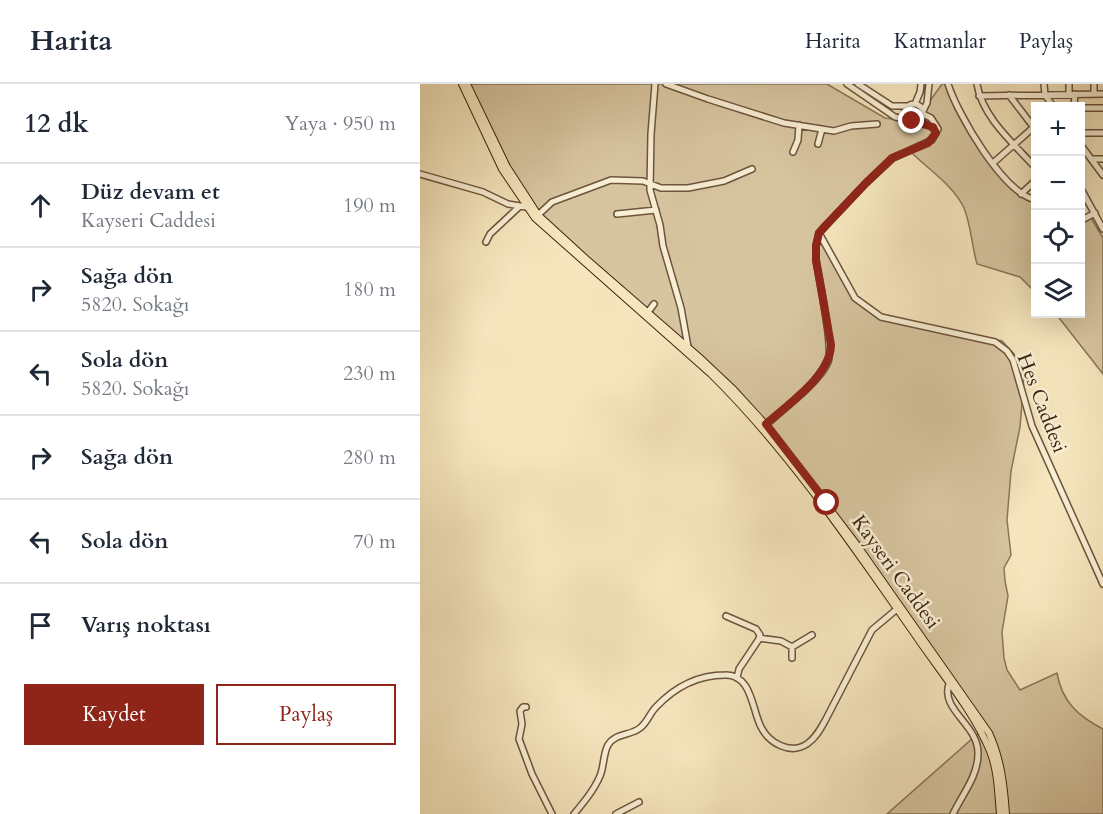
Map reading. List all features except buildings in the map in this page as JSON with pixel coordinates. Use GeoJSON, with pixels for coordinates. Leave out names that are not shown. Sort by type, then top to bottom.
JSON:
{"type":"FeatureCollection","features":[{"type":"Feature","properties":{"kind":"main road"},"geometry":{"type":"LineString","coordinates":[[462,84],[502,169],[525,206]]}},
{"type":"Feature","properties":{"kind":"main road"},"geometry":{"type":"LineString","coordinates":[[467,84],[525,206]]}},
{"type":"Feature","properties":{"kind":"main road","name":"Kayseri Caddesi"},"geometry":{"type":"LineString","coordinates":[[525,206],[688,347],[766,424],[809,479],[989,733],[1001,768],[1006,814]]}},
{"type":"Feature","properties":{"kind":"main road","name":"Kayseri Caddesi"},"geometry":{"type":"LineString","coordinates":[[525,206],[546,230],[711,374],[737,400],[800,475],[899,608],[978,726],[991,754],[997,780],[1000,814]]}},
{"type":"Feature","properties":{"kind":"street"},"geometry":{"type":"LineString","coordinates":[[655,84],[650,190],[681,308],[688,347]]}},
{"type":"Feature","properties":{"kind":"street"},"geometry":{"type":"LineString","coordinates":[[666,84],[784,123],[834,131],[851,126],[877,124]]}},
{"type":"Feature","properties":{"kind":"street"},"geometry":{"type":"LineString","coordinates":[[847,84],[895,117],[929,125],[936,133]]}},
{"type":"Feature","properties":{"kind":"street"},"geometry":{"type":"LineString","coordinates":[[766,424],[814,380],[825,368],[831,354],[816,260],[819,233],[892,158],[928,143],[938,129],[920,106],[899,107],[884,103],[858,84]]}},
{"type":"Feature","properties":{"kind":"street"},"geometry":{"type":"LineString","coordinates":[[913,121],[906,113],[920,92],[921,84]]}},
{"type":"Feature","properties":{"kind":"street"},"geometry":{"type":"LineString","coordinates":[[913,121],[921,119],[927,103],[928,84]]}},
{"type":"Feature","properties":{"kind":"street"},"geometry":{"type":"LineString","coordinates":[[948,84],[963,121],[993,163],[1010,185],[1031,198]]}},
{"type":"Feature","properties":{"kind":"street"},"geometry":{"type":"LineString","coordinates":[[977,84],[979,96],[988,113],[1031,163]]}},
{"type":"Feature","properties":{"kind":"street"},"geometry":{"type":"LineString","coordinates":[[1044,84],[1045,94],[1050,102]]}},
{"type":"Feature","properties":{"kind":"street"},"geometry":{"type":"LineString","coordinates":[[1070,84],[1073,102]]}},
{"type":"Feature","properties":{"kind":"street"},"geometry":{"type":"LineString","coordinates":[[1094,84],[1094,94]]}},
{"type":"Feature","properties":{"kind":"street"},"geometry":{"type":"LineString","coordinates":[[1008,94],[1031,123]]}},
{"type":"Feature","properties":{"kind":"street"},"geometry":{"type":"LineString","coordinates":[[979,96],[1103,94]]}},
{"type":"Feature","properties":{"kind":"street"},"geometry":{"type":"LineString","coordinates":[[1085,108],[1103,108]]}},
{"type":"Feature","properties":{"kind":"street"},"geometry":{"type":"LineString","coordinates":[[793,152],[798,140],[799,125]]}},
{"type":"Feature","properties":{"kind":"street"},"geometry":{"type":"LineString","coordinates":[[818,144],[822,129]]}},
{"type":"Feature","properties":{"kind":"street"},"geometry":{"type":"LineString","coordinates":[[993,163],[1031,131]]}},
{"type":"Feature","properties":{"kind":"street"},"geometry":{"type":"LineString","coordinates":[[1085,133],[1103,133]]}},
{"type":"Feature","properties":{"kind":"street"},"geometry":{"type":"LineString","coordinates":[[1085,150],[1103,175]]}},
{"type":"Feature","properties":{"kind":"street"},"geometry":{"type":"LineString","coordinates":[[1093,159],[1103,159]]}},
{"type":"Feature","properties":{"kind":"street"},"geometry":{"type":"LineString","coordinates":[[428,175],[429,167]]}},
{"type":"Feature","properties":{"kind":"street"},"geometry":{"type":"LineString","coordinates":[[538,215],[552,202],[611,180],[643,181],[650,186],[674,189],[688,188],[724,181],[752,169]]}},
{"type":"Feature","properties":{"kind":"street"},"geometry":{"type":"LineString","coordinates":[[420,174],[483,192],[508,204],[525,206]]}},
{"type":"Feature","properties":{"kind":"street"},"geometry":{"type":"LineString","coordinates":[[1021,194],[1031,184]]}},
{"type":"Feature","properties":{"kind":"street"},"geometry":{"type":"LineString","coordinates":[[1085,196],[1103,229]]}},
{"type":"Feature","properties":{"kind":"street"},"geometry":{"type":"LineString","coordinates":[[486,242],[490,234],[525,206]]}},
{"type":"Feature","properties":{"kind":"street"},"geometry":{"type":"LineString","coordinates":[[617,214],[656,210]]}},
{"type":"Feature","properties":{"kind":"street"},"geometry":{"type":"LineString","coordinates":[[1085,218],[1095,213]]}},
{"type":"Feature","properties":{"kind":"street","name":"Hes Caddesi"},"geometry":{"type":"LineString","coordinates":[[819,233],[855,298],[868,309],[881,317],[995,342],[1007,351],[1013,360],[1032,426],[1103,584]]}},
{"type":"Feature","properties":{"kind":"street"},"geometry":{"type":"LineString","coordinates":[[648,312],[654,304]]}},
{"type":"Feature","properties":{"kind":"street"},"geometry":{"type":"LineString","coordinates":[[574,814],[601,774],[608,746],[612,740],[639,729],[656,707],[685,684],[697,678],[726,675],[737,678],[749,693],[760,726],[766,735],[783,747],[799,747],[808,744],[819,732],[872,630],[899,608]]}},
{"type":"Feature","properties":{"kind":"street"},"geometry":{"type":"LineString","coordinates":[[726,616],[756,629],[759,633],[759,638],[739,669],[737,678]]}},
{"type":"Feature","properties":{"kind":"street"},"geometry":{"type":"LineString","coordinates":[[792,647],[812,635]]}},
{"type":"Feature","properties":{"kind":"street"},"geometry":{"type":"LineString","coordinates":[[759,638],[781,641],[792,647]]}},
{"type":"Feature","properties":{"kind":"street"},"geometry":{"type":"LineString","coordinates":[[792,647],[792,658]]}},
{"type":"Feature","properties":{"kind":"street"},"geometry":{"type":"LineString","coordinates":[[949,684],[947,696],[949,703],[971,730],[978,746],[972,779],[953,814]]}},
{"type":"Feature","properties":{"kind":"street"},"geometry":{"type":"LineString","coordinates":[[526,707],[520,711],[522,724],[519,739],[532,774],[552,814]]}},
{"type":"Feature","properties":{"kind":"street"},"geometry":{"type":"LineString","coordinates":[[616,814],[639,802]]}},
{"type":"Feature","properties":{"kind":"shaded area"},"geometry":{"type":"Polygon","coordinates":[[[463,84],[827,84],[885,118],[915,122],[942,84],[946,84],[955,109],[965,127],[1011,189],[1031,201],[1031,288],[1020,277],[977,264],[964,208],[954,192],[912,153],[892,160],[823,231],[823,235],[857,298],[879,314],[1002,341],[1014,354],[1024,380],[1020,427],[1011,471],[1007,520],[1011,555],[1004,568],[1008,596],[1002,632],[1004,658],[1007,670],[1020,690],[1057,673],[1067,700],[1086,719],[1103,729],[1103,814],[887,814],[982,730],[758,421],[539,220],[463,84]]]}},
{"type":"Feature","properties":{"kind":"shaded area"},"geometry":{"type":"Polygon","coordinates":[[[1091,218],[1103,238],[1103,374],[1059,318],[1085,318],[1085,222],[1091,218]]]}},
{"type":"Feature","properties":{"kind":"route"},"geometry":{"type":"LineString","coordinates":[[827,503],[766,424],[814,380],[829,362],[831,345],[816,260],[819,233],[892,158],[932,140],[936,133],[933,127],[912,121]]}}]}
